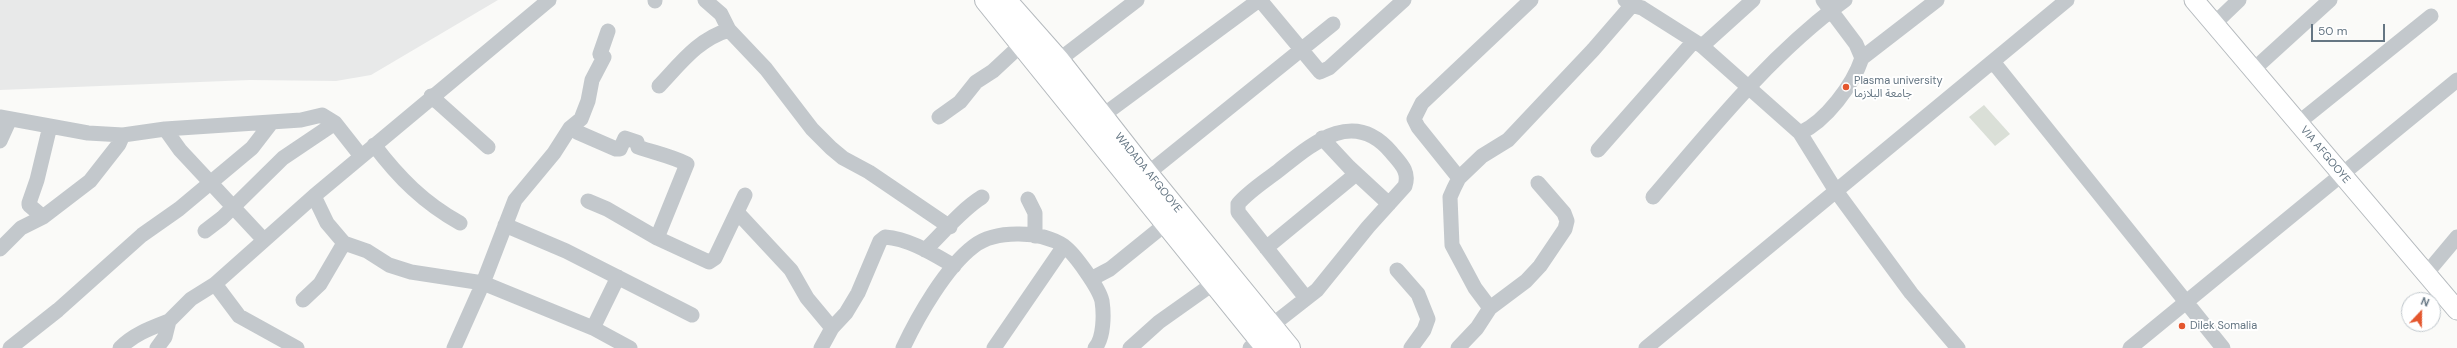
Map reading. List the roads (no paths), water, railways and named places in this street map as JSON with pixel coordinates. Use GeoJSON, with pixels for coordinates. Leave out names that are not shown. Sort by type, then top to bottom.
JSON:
{"type":"FeatureCollection","features":[{"type":"Feature","properties":{"kind":"highway","name":"WADADA AFGOOYE"},"geometry":{"type":"LineString","coordinates":[[1001,3],[1173,218],[1262,340]]}},
{"type":"Feature","properties":{"kind":"highway","name":"WADADA AFGOOYE"},"geometry":{"type":"LineString","coordinates":[[1001,3],[1022,44],[1051,66],[1102,116],[1147,174],[1214,283],[1262,340],[1289,348]]}},
{"type":"Feature","properties":{"kind":"main road","name":"VIA AFGOOYE"},"geometry":{"type":"LineString","coordinates":[[2194,0],[2457,310]]}},
{"type":"Feature","properties":{"kind":"street"},"geometry":{"type":"LineString","coordinates":[[120,348],[129,339],[143,331],[169,321],[191,300],[215,284],[263,239],[431,96],[549,0]]}},
{"type":"Feature","properties":{"kind":"street"},"geometry":{"type":"LineString","coordinates":[[705,0],[722,14],[728,30],[766,70],[812,129],[843,158],[869,172],[950,227]]}},
{"type":"Feature","properties":{"kind":"street"},"geometry":{"type":"LineString","coordinates":[[1051,66],[1137,0]]}},
{"type":"Feature","properties":{"kind":"street"},"geometry":{"type":"LineString","coordinates":[[1102,116],[1259,0],[1320,72],[1324,72],[1404,0]]}},
{"type":"Feature","properties":{"kind":"street"},"geometry":{"type":"LineString","coordinates":[[1459,178],[1418,127],[1414,119],[1416,110],[1531,0]]}},
{"type":"Feature","properties":{"kind":"street"},"geometry":{"type":"LineString","coordinates":[[1598,150],[1698,44],[1753,0]]}},
{"type":"Feature","properties":{"kind":"street"},"geometry":{"type":"LineString","coordinates":[[1653,197],[1748,86],[1827,5],[1845,0]]}},
{"type":"Feature","properties":{"kind":"street"},"geometry":{"type":"LineString","coordinates":[[1800,133],[1813,127],[1830,111],[1857,72],[1862,58],[1937,0]]}},
{"type":"Feature","properties":{"kind":"street"},"geometry":{"type":"LineString","coordinates":[[1646,348],[1994,63],[2067,0]]}},
{"type":"Feature","properties":{"kind":"street"},"geometry":{"type":"LineString","coordinates":[[2214,24],[2239,0]]}},
{"type":"Feature","properties":{"kind":"street"},"geometry":{"type":"LineString","coordinates":[[2253,70],[2330,0]]}},
{"type":"Feature","properties":{"kind":"street"},"geometry":{"type":"LineString","coordinates":[[1490,308],[1475,288],[1452,245],[1450,197],[1459,178],[1482,156],[1508,140],[1637,3],[1698,44],[1748,86],[1800,133],[1836,191],[1911,293],[1958,348]]}},
{"type":"Feature","properties":{"kind":"street"},"geometry":{"type":"LineString","coordinates":[[1827,5],[1856,44],[1862,58]]}},
{"type":"Feature","properties":{"kind":"street"},"geometry":{"type":"LineString","coordinates":[[2298,123],[2431,16]]}},
{"type":"Feature","properties":{"kind":"street"},"geometry":{"type":"LineString","coordinates":[[1147,174],[1302,51],[1333,24]]}},
{"type":"Feature","properties":{"kind":"street"},"geometry":{"type":"LineString","coordinates":[[659,86],[689,52],[717,34],[728,30]]}},
{"type":"Feature","properties":{"kind":"street"},"geometry":{"type":"LineString","coordinates":[[454,348],[483,283],[515,200],[581,119],[588,101],[592,80],[604,57],[600,54],[608,31]]}},
{"type":"Feature","properties":{"kind":"street"},"geometry":{"type":"LineString","coordinates":[[939,117],[960,102],[976,82],[993,71],[1022,44]]}},
{"type":"Feature","properties":{"kind":"street"},"geometry":{"type":"LineString","coordinates":[[1994,63],[2223,348]]}},
{"type":"Feature","properties":{"kind":"street"},"geometry":{"type":"LineString","coordinates":[[2130,348],[2457,80]]}},
{"type":"Feature","properties":{"kind":"street"},"geometry":{"type":"LineString","coordinates":[[431,96],[488,147]]}},
{"type":"Feature","properties":{"kind":"street"},"geometry":{"type":"LineString","coordinates":[[0,141],[5,118],[88,133],[124,135],[165,129],[301,120],[322,115],[335,123],[361,156]]}},
{"type":"Feature","properties":{"kind":"street"},"geometry":{"type":"LineString","coordinates":[[10,348],[58,310],[142,235],[179,210],[211,181],[252,148],[272,122]]}},
{"type":"Feature","properties":{"kind":"street"},"geometry":{"type":"LineString","coordinates":[[205,231],[283,158],[335,123]]}},
{"type":"Feature","properties":{"kind":"street"},"geometry":{"type":"LineString","coordinates":[[576,124],[577,132],[616,149],[620,149],[625,138],[637,142],[638,147],[657,154],[666,154],[687,164],[657,238]]}},
{"type":"Feature","properties":{"kind":"street"},"geometry":{"type":"LineString","coordinates":[[43,217],[29,203],[37,180],[50,126]]}},
{"type":"Feature","properties":{"kind":"street"},"geometry":{"type":"LineString","coordinates":[[165,129],[180,150],[211,181],[263,239]]}},
{"type":"Feature","properties":{"kind":"street"},"geometry":{"type":"LineString","coordinates":[[1262,340],[1306,298],[1333,272],[1368,227],[1405,186],[1407,179],[1404,168],[1383,142],[1366,133],[1346,132],[1322,138],[1238,204],[1238,212],[1306,298]]}},
{"type":"Feature","properties":{"kind":"street"},"geometry":{"type":"LineString","coordinates":[[0,249],[21,228],[43,217],[90,180],[119,144],[124,135]]}},
{"type":"Feature","properties":{"kind":"street"},"geometry":{"type":"LineString","coordinates":[[1322,138],[1356,174],[1389,204]]}},
{"type":"Feature","properties":{"kind":"street"},"geometry":{"type":"LineString","coordinates":[[374,145],[396,174],[422,198],[460,223]]}},
{"type":"Feature","properties":{"kind":"street"},"geometry":{"type":"LineString","coordinates":[[1266,248],[1356,174]]}},
{"type":"Feature","properties":{"kind":"street"},"geometry":{"type":"LineString","coordinates":[[1458,348],[1477,328],[1490,308],[1526,281],[1540,266],[1565,229],[1566,221],[1564,213],[1538,183]]}},
{"type":"Feature","properties":{"kind":"street"},"geometry":{"type":"LineString","coordinates":[[588,201],[607,209],[657,238],[709,262],[715,258],[745,195]]}},
{"type":"Feature","properties":{"kind":"street"},"geometry":{"type":"LineString","coordinates":[[314,196],[327,223],[344,244],[367,251],[388,264],[411,272],[483,283],[593,328],[630,348]]}},
{"type":"Feature","properties":{"kind":"street"},"geometry":{"type":"LineString","coordinates":[[925,250],[950,227],[968,206],[982,197]]}},
{"type":"Feature","properties":{"kind":"street"},"geometry":{"type":"LineString","coordinates":[[1028,199],[1035,213],[1034,236]]}},
{"type":"Feature","properties":{"kind":"street"},"geometry":{"type":"LineString","coordinates":[[737,212],[791,270],[807,298],[832,328]]}},
{"type":"Feature","properties":{"kind":"street"},"geometry":{"type":"LineString","coordinates":[[1091,279],[1110,270],[1173,218]]}},
{"type":"Feature","properties":{"kind":"street"},"geometry":{"type":"LineString","coordinates":[[505,225],[618,277],[692,315]]}},
{"type":"Feature","properties":{"kind":"street"},"geometry":{"type":"LineString","coordinates":[[903,348],[954,266],[974,245],[996,236],[1022,233],[1064,246],[1091,279],[1102,301],[1103,324],[1098,345],[1095,348]]}},
{"type":"Feature","properties":{"kind":"street"},"geometry":{"type":"LineString","coordinates":[[821,348],[832,328],[846,313],[858,293],[880,241],[885,237],[893,238],[925,250],[954,266]]}},
{"type":"Feature","properties":{"kind":"street"},"geometry":{"type":"LineString","coordinates":[[2426,274],[2457,237]]}},
{"type":"Feature","properties":{"kind":"street"},"geometry":{"type":"LineString","coordinates":[[303,300],[320,284],[344,244]]}},
{"type":"Feature","properties":{"kind":"street"},"geometry":{"type":"LineString","coordinates":[[994,348],[1064,246]]}},
{"type":"Feature","properties":{"kind":"street"},"geometry":{"type":"LineString","coordinates":[[1396,270],[1418,294],[1428,319],[1424,330],[1411,348]]}},
{"type":"Feature","properties":{"kind":"street"},"geometry":{"type":"LineString","coordinates":[[593,328],[618,277]]}},
{"type":"Feature","properties":{"kind":"street"},"geometry":{"type":"LineString","coordinates":[[1130,348],[1160,322],[1214,283]]}},
{"type":"Feature","properties":{"kind":"street"},"geometry":{"type":"LineString","coordinates":[[215,284],[240,316],[298,348]]}},
{"type":"Feature","properties":{"kind":"street"},"geometry":{"type":"LineString","coordinates":[[157,348],[165,337],[169,321]]}},
{"type":"Feature","properties":{"kind":"place","name":"Plasma university جامعة البلازما"},"geometry":{"type":"Point","coordinates":[1846,87]}},
{"type":"Feature","properties":{"kind":"place","name":"Dilek Somalia"},"geometry":{"type":"Point","coordinates":[2182,326]}}]}
